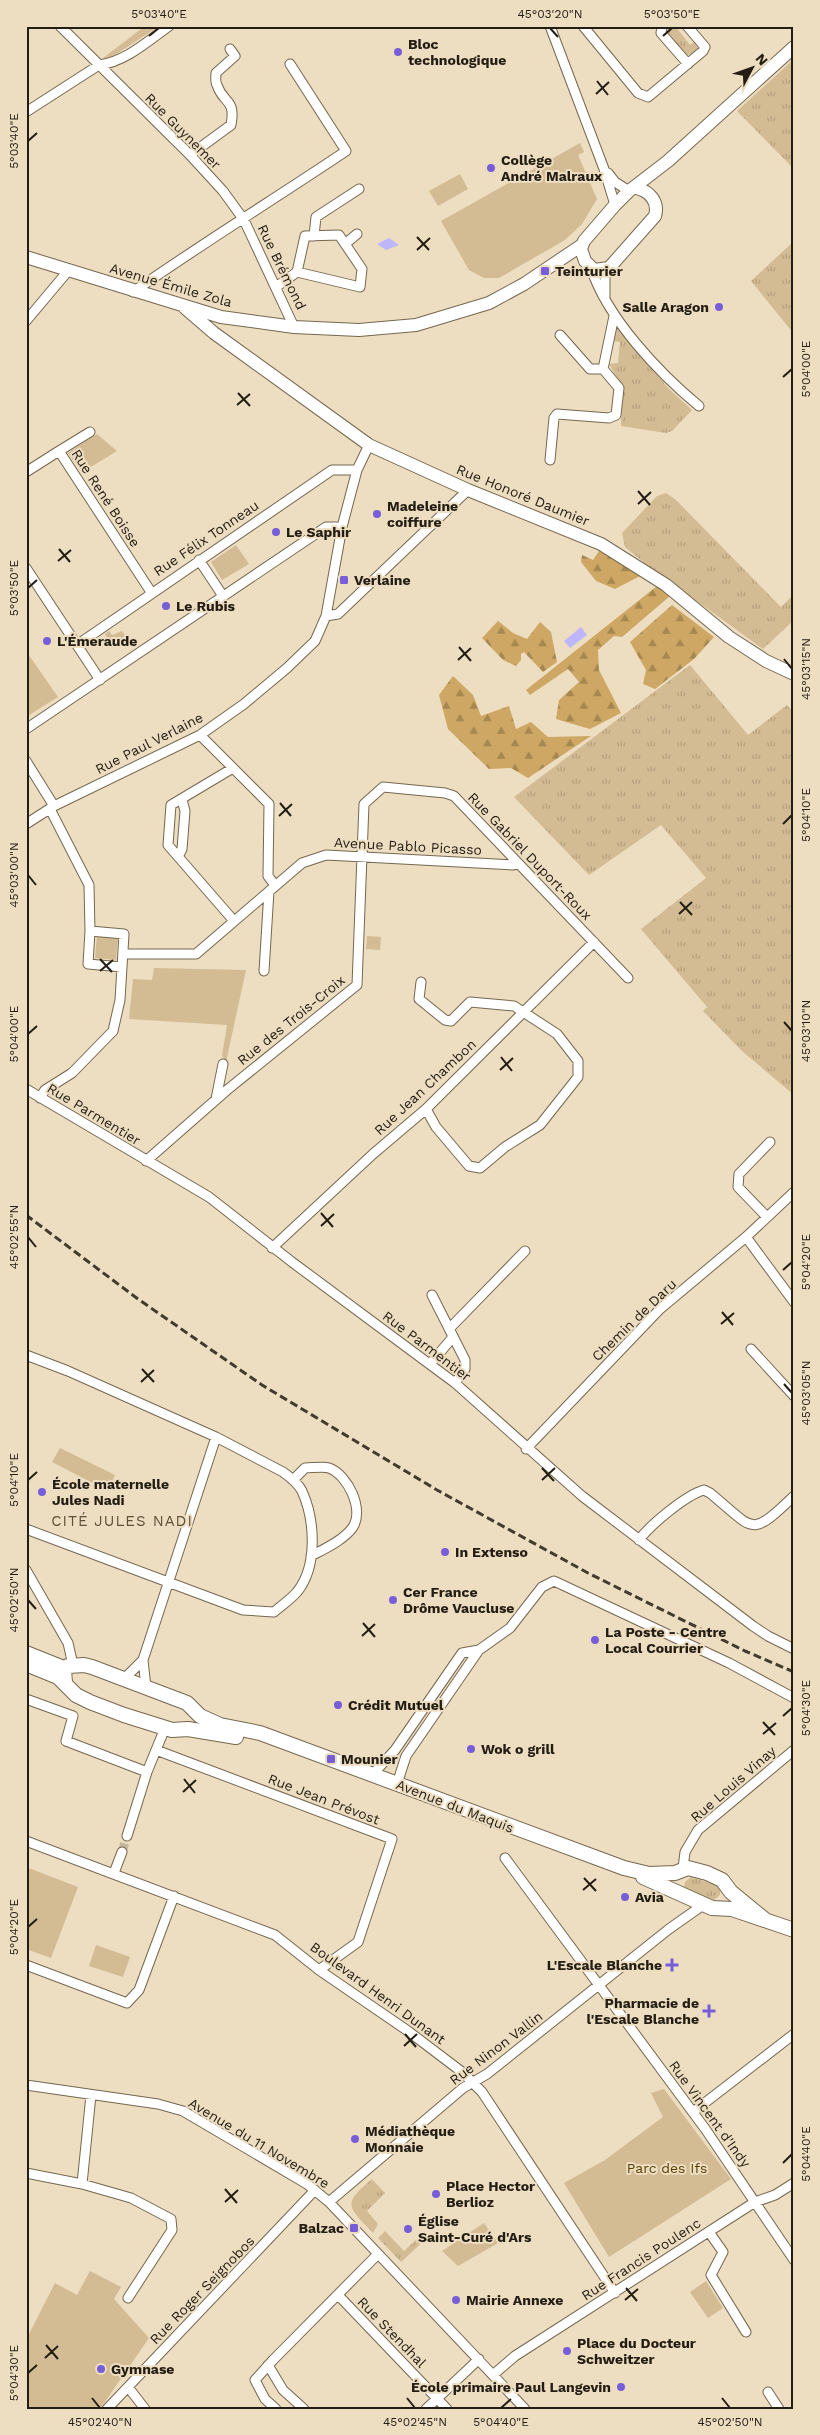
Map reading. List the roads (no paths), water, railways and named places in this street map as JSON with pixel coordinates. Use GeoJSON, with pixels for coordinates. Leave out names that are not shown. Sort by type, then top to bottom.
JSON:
{"type":"FeatureCollection","features":[{"type":"Feature","properties":{"kind":"main road","name":"Avenue Émile Zola"},"geometry":{"type":"LineString","coordinates":[[26,257],[217,317],[294,327],[359,330],[416,325],[489,303],[524,284],[582,245],[615,205],[632,189],[668,161],[794,46]]}},
{"type":"Feature","properties":{"kind":"main road"},"geometry":{"type":"LineString","coordinates":[[563,257],[605,270],[621,256],[655,216],[657,210],[651,196],[658,178],[668,161]]}},
{"type":"Feature","properties":{"kind":"main road"},"geometry":{"type":"LineString","coordinates":[[632,189],[651,196]]}},
{"type":"Feature","properties":{"kind":"main road"},"geometry":{"type":"LineString","coordinates":[[582,245],[582,257],[588,265]]}},
{"type":"Feature","properties":{"kind":"main road","name":"Rue Honoré Daumier"},"geometry":{"type":"LineString","coordinates":[[185,308],[214,333],[369,445],[468,490],[601,544],[666,585],[729,637],[766,661],[794,674]]}},
{"type":"Feature","properties":{"kind":"main road"},"geometry":{"type":"LineString","coordinates":[[214,333],[212,326],[217,317]]}},
{"type":"Feature","properties":{"kind":"main road","name":"Rue Honoré Daumier"},"geometry":{"type":"LineString","coordinates":[[217,317],[224,334],[238,350]]}},
{"type":"Feature","properties":{"kind":"main road","name":"Avenue du Maquis"},"geometry":{"type":"LineString","coordinates":[[26,1653],[69,1668]]}},
{"type":"Feature","properties":{"kind":"main road","name":"Avenue du Maquis"},"geometry":{"type":"LineString","coordinates":[[26,1664],[49,1673],[84,1665],[125,1678],[187,1703],[193,1711],[220,1725],[260,1733],[624,1868],[703,1905],[712,1908],[724,1907],[794,1930]]}},
{"type":"Feature","properties":{"kind":"main road","name":"Avenue du Maquis"},"geometry":{"type":"LineString","coordinates":[[69,1668],[76,1695],[90,1702],[164,1728],[178,1731],[188,1729],[264,1742],[286,1743]]}},
{"type":"Feature","properties":{"kind":"main road"},"geometry":{"type":"LineString","coordinates":[[188,1729],[192,1721],[193,1711]]}},
{"type":"Feature","properties":{"kind":"main road","name":"Avenue du Maquis"},"geometry":{"type":"LineString","coordinates":[[624,1868],[649,1874],[694,1868],[722,1880],[731,1892],[764,1919]]}},
{"type":"Feature","properties":{"kind":"main road"},"geometry":{"type":"LineString","coordinates":[[679,1870],[673,1879],[680,1894]]}},
{"type":"Feature","properties":{"kind":"main road"},"geometry":{"type":"LineString","coordinates":[[724,1907],[731,1897],[731,1892]]}},
{"type":"Feature","properties":{"kind":"street","name":"Rue Guynemer"},"geometry":{"type":"LineString","coordinates":[[60,26],[190,155],[223,191],[244,220]]}},
{"type":"Feature","properties":{"kind":"street"},"geometry":{"type":"LineString","coordinates":[[26,112],[99,65],[109,64],[135,50],[169,26]]}},
{"type":"Feature","properties":{"kind":"street"},"geometry":{"type":"LineString","coordinates":[[550,26],[604,169],[615,205]]}},
{"type":"Feature","properties":{"kind":"street"},"geometry":{"type":"LineString","coordinates":[[583,26],[638,94],[648,97],[703,51],[705,47],[687,26]]}},
{"type":"Feature","properties":{"kind":"street"},"geometry":{"type":"LineString","coordinates":[[662,26],[661,33],[688,64]]}},
{"type":"Feature","properties":{"kind":"street"},"geometry":{"type":"LineString","coordinates":[[190,155],[231,125],[233,113],[230,103],[216,85],[216,72],[235,56],[230,49]]}},
{"type":"Feature","properties":{"kind":"street"},"geometry":{"type":"LineString","coordinates":[[133,292],[190,252],[244,220],[346,151],[290,64]]}},
{"type":"Feature","properties":{"kind":"street"},"geometry":{"type":"LineString","coordinates":[[604,169],[614,182],[632,189]]}},
{"type":"Feature","properties":{"kind":"street"},"geometry":{"type":"LineString","coordinates":[[314,236],[316,217],[359,189]]}},
{"type":"Feature","properties":{"kind":"street","name":"Rue Brémond"},"geometry":{"type":"LineString","coordinates":[[244,220],[294,327]]}},
{"type":"Feature","properties":{"kind":"street"},"geometry":{"type":"LineString","coordinates":[[345,244],[357,234]]}},
{"type":"Feature","properties":{"kind":"street"},"geometry":{"type":"LineString","coordinates":[[276,287],[297,272],[305,236],[339,236],[362,269],[360,287],[297,272]]}},
{"type":"Feature","properties":{"kind":"street"},"geometry":{"type":"LineString","coordinates":[[588,265],[601,294],[614,316],[676,387],[699,406]]}},
{"type":"Feature","properties":{"kind":"street"},"geometry":{"type":"LineString","coordinates":[[605,270],[606,303]]}},
{"type":"Feature","properties":{"kind":"street"},"geometry":{"type":"LineString","coordinates":[[26,321],[68,271]]}},
{"type":"Feature","properties":{"kind":"street"},"geometry":{"type":"LineString","coordinates":[[603,369],[614,316]]}},
{"type":"Feature","properties":{"kind":"street"},"geometry":{"type":"LineString","coordinates":[[560,335],[590,370],[603,369]]}},
{"type":"Feature","properties":{"kind":"street"},"geometry":{"type":"LineString","coordinates":[[550,460],[554,418],[557,414],[609,418],[616,414],[619,388],[603,369]]}},
{"type":"Feature","properties":{"kind":"street"},"geometry":{"type":"LineString","coordinates":[[59,451],[90,432]]}},
{"type":"Feature","properties":{"kind":"street","name":"Rue Paul Verlaine"},"geometry":{"type":"LineString","coordinates":[[26,824],[52,808],[200,735],[244,704],[287,668],[315,641],[326,616],[342,527],[356,470],[369,445]]}},
{"type":"Feature","properties":{"kind":"street","name":"Rue René Boisse"},"geometry":{"type":"LineString","coordinates":[[26,472],[59,451],[151,592]]}},
{"type":"Feature","properties":{"kind":"street","name":"Rue Félix Tonneau"},"geometry":{"type":"LineString","coordinates":[[77,645],[151,592],[332,470],[356,470]]}},
{"type":"Feature","properties":{"kind":"street"},"geometry":{"type":"LineString","coordinates":[[326,616],[338,614],[468,490]]}},
{"type":"Feature","properties":{"kind":"street"},"geometry":{"type":"LineString","coordinates":[[26,729],[326,527],[342,527]]}},
{"type":"Feature","properties":{"kind":"street"},"geometry":{"type":"LineString","coordinates":[[199,560],[223,596]]}},
{"type":"Feature","properties":{"kind":"street"},"geometry":{"type":"LineString","coordinates":[[26,568],[100,680]]}},
{"type":"Feature","properties":{"kind":"street"},"geometry":{"type":"LineString","coordinates":[[200,735],[269,804],[268,876],[272,888],[264,971]]}},
{"type":"Feature","properties":{"kind":"street"},"geometry":{"type":"LineString","coordinates":[[26,761],[52,808],[89,885],[90,931],[88,964],[122,967]]}},
{"type":"Feature","properties":{"kind":"street"},"geometry":{"type":"LineString","coordinates":[[233,768],[171,805],[168,845],[179,855],[182,862],[234,921]]}},
{"type":"Feature","properties":{"kind":"street","name":"Rue Gabriel Duport-Roux"},"geometry":{"type":"LineString","coordinates":[[362,857],[364,804],[383,788],[445,793],[454,796],[628,978]]}},
{"type":"Feature","properties":{"kind":"street"},"geometry":{"type":"LineString","coordinates":[[179,855],[182,849],[185,811],[182,800]]}},
{"type":"Feature","properties":{"kind":"street","name":"Avenue Pablo Picasso"},"geometry":{"type":"LineString","coordinates":[[123,954],[196,954],[302,862],[313,857],[326,855],[512,865],[518,863]]}},
{"type":"Feature","properties":{"kind":"street","name":"Rue des Trois-Croix"},"geometry":{"type":"LineString","coordinates":[[146,1161],[216,1099],[358,986],[362,857]]}},
{"type":"Feature","properties":{"kind":"street"},"geometry":{"type":"LineString","coordinates":[[40,1098],[44,1090],[72,1073],[113,1031],[120,1000],[124,934],[90,931]]}},
{"type":"Feature","properties":{"kind":"street","name":"Rue Jean Chambon"},"geometry":{"type":"LineString","coordinates":[[272,1248],[373,1154],[426,1109],[522,1011],[594,942]]}},
{"type":"Feature","properties":{"kind":"street"},"geometry":{"type":"LineString","coordinates":[[421,982],[419,999],[445,1020],[450,1021],[455,1018],[470,1002],[514,1006],[558,1034],[578,1061],[578,1077],[540,1125],[505,1147],[480,1168],[469,1166],[436,1127],[426,1109]]}},
{"type":"Feature","properties":{"kind":"street"},"geometry":{"type":"LineString","coordinates":[[216,1099],[223,1064]]}},
{"type":"Feature","properties":{"kind":"street","name":"Rue Parmentier"},"geometry":{"type":"LineString","coordinates":[[26,1089],[209,1197],[272,1248],[455,1383],[582,1496],[768,1636],[794,1649]]}},
{"type":"Feature","properties":{"kind":"street"},"geometry":{"type":"LineString","coordinates":[[767,1217],[738,1187],[739,1174],[770,1142]]}},
{"type":"Feature","properties":{"kind":"street","name":"Chemin de Daru"},"geometry":{"type":"LineString","coordinates":[[526,1448],[660,1309],[746,1237],[794,1192]]}},
{"type":"Feature","properties":{"kind":"street"},"geometry":{"type":"LineString","coordinates":[[746,1237],[794,1302]]}},
{"type":"Feature","properties":{"kind":"street"},"geometry":{"type":"LineString","coordinates":[[430,1364],[451,1333],[525,1251]]}},
{"type":"Feature","properties":{"kind":"street"},"geometry":{"type":"LineString","coordinates":[[432,1295],[465,1360],[465,1369],[455,1383]]}},
{"type":"Feature","properties":{"kind":"street"},"geometry":{"type":"LineString","coordinates":[[751,1348],[794,1396]]}},
{"type":"Feature","properties":{"kind":"street"},"geometry":{"type":"LineString","coordinates":[[26,1355],[68,1371],[216,1438],[294,1480],[302,1490],[310,1521],[310,1568],[297,1592],[274,1612],[243,1610],[26,1529]]}},
{"type":"Feature","properties":{"kind":"street"},"geometry":{"type":"LineString","coordinates":[[146,1687],[143,1660],[216,1438]]}},
{"type":"Feature","properties":{"kind":"street"},"geometry":{"type":"LineString","coordinates":[[294,1480],[305,1468],[329,1468],[348,1485],[357,1504],[353,1527],[332,1544],[311,1556]]}},
{"type":"Feature","properties":{"kind":"street"},"geometry":{"type":"LineString","coordinates":[[639,1540],[676,1505],[696,1492],[704,1490],[750,1526],[760,1526],[766,1522],[794,1496]]}},
{"type":"Feature","properties":{"kind":"street"},"geometry":{"type":"LineString","coordinates":[[26,1570],[68,1642],[69,1668]]}},
{"type":"Feature","properties":{"kind":"street"},"geometry":{"type":"LineString","coordinates":[[397,1784],[406,1756],[479,1650],[510,1628],[542,1587],[554,1581],[729,1663],[794,1698]]}},
{"type":"Feature","properties":{"kind":"street"},"geometry":{"type":"LineString","coordinates":[[372,1775],[395,1750],[462,1653],[479,1650]]}},
{"type":"Feature","properties":{"kind":"street"},"geometry":{"type":"LineString","coordinates":[[125,1678],[143,1660]]}},
{"type":"Feature","properties":{"kind":"street"},"geometry":{"type":"LineString","coordinates":[[26,1699],[74,1716],[66,1741],[147,1772]]}},
{"type":"Feature","properties":{"kind":"street"},"geometry":{"type":"LineString","coordinates":[[128,1836],[147,1772],[164,1728]]}},
{"type":"Feature","properties":{"kind":"street","name":"Rue Jean Prévost"},"geometry":{"type":"LineString","coordinates":[[156,1750],[392,1839],[358,1942],[318,1970]]}},
{"type":"Feature","properties":{"kind":"street"},"geometry":{"type":"LineString","coordinates":[[395,1750],[406,1756]]}},
{"type":"Feature","properties":{"kind":"street","name":"Rue Louis Vinay"},"geometry":{"type":"LineString","coordinates":[[679,1870],[698,1830],[794,1750]]}},
{"type":"Feature","properties":{"kind":"street","name":"Boulevard Henri Dunant"},"geometry":{"type":"LineString","coordinates":[[26,1841],[275,1935],[318,1970],[408,2031],[474,2082],[615,2293]]}},
{"type":"Feature","properties":{"kind":"street"},"geometry":{"type":"LineString","coordinates":[[114,1873],[122,1852]]}},
{"type":"Feature","properties":{"kind":"street","name":"Rue Vincent d'Indy"},"geometry":{"type":"LineString","coordinates":[[505,1858],[693,2112],[794,2260]]}},
{"type":"Feature","properties":{"kind":"street"},"geometry":{"type":"LineString","coordinates":[[680,1894],[686,1912],[684,1920]]}},
{"type":"Feature","properties":{"kind":"street"},"geometry":{"type":"LineString","coordinates":[[26,1966],[127,2003],[139,1990],[174,1896]]}},
{"type":"Feature","properties":{"kind":"street","name":"Rue Ninon Vallin"},"geometry":{"type":"LineString","coordinates":[[329,2202],[459,2092],[703,1905]]}},
{"type":"Feature","properties":{"kind":"street"},"geometry":{"type":"LineString","coordinates":[[693,2112],[794,2034]]}},
{"type":"Feature","properties":{"kind":"street","name":"Avenue du 11 Novembre"},"geometry":{"type":"LineString","coordinates":[[26,2085],[158,2104],[182,2111],[315,2190],[329,2202],[526,2409]]}},
{"type":"Feature","properties":{"kind":"street"},"geometry":{"type":"LineString","coordinates":[[82,2184],[91,2095]]}},
{"type":"Feature","properties":{"kind":"street"},"geometry":{"type":"LineString","coordinates":[[26,2174],[82,2184],[131,2198],[171,2219],[172,2230],[128,2298]]}},
{"type":"Feature","properties":{"kind":"street","name":"Rue Francis Poulenc"},"geometry":{"type":"LineString","coordinates":[[493,2375],[515,2356],[756,2202],[775,2195],[794,2183]]}},
{"type":"Feature","properties":{"kind":"street","name":"Rue Roger Seignobos"},"geometry":{"type":"LineString","coordinates":[[107,2409],[315,2190]]}},
{"type":"Feature","properties":{"kind":"street"},"geometry":{"type":"LineString","coordinates":[[709,2232],[723,2252],[711,2275],[746,2332]]}},
{"type":"Feature","properties":{"kind":"street"},"geometry":{"type":"LineString","coordinates":[[276,2409],[265,2398],[255,2380],[378,2254]]}},
{"type":"Feature","properties":{"kind":"street","name":"Rue Stendhal"},"geometry":{"type":"LineString","coordinates":[[338,2295],[446,2409]]}},
{"type":"Feature","properties":{"kind":"street"},"geometry":{"type":"LineString","coordinates":[[426,2409],[479,2359]]}},
{"type":"Feature","properties":{"kind":"street"},"geometry":{"type":"LineString","coordinates":[[268,2365],[283,2390],[304,2409]]}},
{"type":"Feature","properties":{"kind":"street"},"geometry":{"type":"LineString","coordinates":[[128,2387],[145,2409]]}},
{"type":"Feature","properties":{"kind":"street"},"geometry":{"type":"LineString","coordinates":[[768,2392],[779,2409]]}},
{"type":"Feature","properties":{"kind":"tunnel"},"geometry":{"type":"LineString","coordinates":[[122,1852],[127,1836]]}},
{"type":"Feature","properties":{"kind":"railway"},"geometry":{"type":"LineString","coordinates":[[26,1215],[138,1299],[262,1385],[437,1490],[588,1573],[745,1651],[794,1672]]}},
{"type":"Feature","properties":{"kind":"place","name":"Bloc technologique"},"geometry":{"type":"Point","coordinates":[398,52]}},
{"type":"Feature","properties":{"kind":"place","name":"Collège André Malraux"},"geometry":{"type":"Point","coordinates":[491,168]}},
{"type":"Feature","properties":{"kind":"place","name":"Teinturier"},"geometry":{"type":"Point","coordinates":[545,271]}},
{"type":"Feature","properties":{"kind":"place","name":"Salle Aragon"},"geometry":{"type":"Point","coordinates":[719,307]}},
{"type":"Feature","properties":{"kind":"place","name":"Madeleine coiffure"},"geometry":{"type":"Point","coordinates":[377,514]}},
{"type":"Feature","properties":{"kind":"place","name":"Le Saphir"},"geometry":{"type":"Point","coordinates":[276,532]}},
{"type":"Feature","properties":{"kind":"place","name":"Verlaine"},"geometry":{"type":"Point","coordinates":[344,580]}},
{"type":"Feature","properties":{"kind":"place","name":"Le Rubis"},"geometry":{"type":"Point","coordinates":[166,606]}},
{"type":"Feature","properties":{"kind":"place","name":"L'Émeraude"},"geometry":{"type":"Point","coordinates":[47,641]}},
{"type":"Feature","properties":{"kind":"place","name":"École maternelle Jules Nadi"},"geometry":{"type":"Point","coordinates":[42,1492]}},
{"type":"Feature","properties":{"kind":"place","name":"In Extenso"},"geometry":{"type":"Point","coordinates":[445,1552]}},
{"type":"Feature","properties":{"kind":"place","name":"Cer France Drôme Vaucluse"},"geometry":{"type":"Point","coordinates":[393,1600]}},
{"type":"Feature","properties":{"kind":"place","name":"La Poste - Centre Local Courrier"},"geometry":{"type":"Point","coordinates":[595,1640]}},
{"type":"Feature","properties":{"kind":"place","name":"Crédit Mutuel"},"geometry":{"type":"Point","coordinates":[338,1705]}},
{"type":"Feature","properties":{"kind":"place","name":"Wok o grill"},"geometry":{"type":"Point","coordinates":[471,1749]}},
{"type":"Feature","properties":{"kind":"place","name":"Mounier"},"geometry":{"type":"Point","coordinates":[331,1759]}},
{"type":"Feature","properties":{"kind":"place","name":"Avia"},"geometry":{"type":"Point","coordinates":[625,1897]}},
{"type":"Feature","properties":{"kind":"place","name":"L'Escale Blanche"},"geometry":{"type":"Point","coordinates":[672,1965]}},
{"type":"Feature","properties":{"kind":"place","name":"Pharmacie de l'Escale Blanche"},"geometry":{"type":"Point","coordinates":[709,2011]}},
{"type":"Feature","properties":{"kind":"place","name":"Médiathèque Monnaie"},"geometry":{"type":"Point","coordinates":[355,2139]}},
{"type":"Feature","properties":{"kind":"place","name":"Place Hector Berlioz"},"geometry":{"type":"Point","coordinates":[436,2194]}},
{"type":"Feature","properties":{"kind":"place","name":"Balzac"},"geometry":{"type":"Point","coordinates":[354,2228]}},
{"type":"Feature","properties":{"kind":"place","name":"Église Saint-Curé d'Ars"},"geometry":{"type":"Point","coordinates":[408,2229]}},
{"type":"Feature","properties":{"kind":"place","name":"Mairie Annexe"},"geometry":{"type":"Point","coordinates":[456,2300]}},
{"type":"Feature","properties":{"kind":"place","name":"Place du Docteur Schweitzer"},"geometry":{"type":"Point","coordinates":[567,2351]}},
{"type":"Feature","properties":{"kind":"place","name":"Gymnase"},"geometry":{"type":"Point","coordinates":[101,2369]}},
{"type":"Feature","properties":{"kind":"place","name":"École primaire Paul Langevin"},"geometry":{"type":"Point","coordinates":[621,2387]}},
{"type":"Feature","properties":{"kind":"district","name":"CITÉ JULES NADI"},"geometry":{"type":"Point","coordinates":[122,1521]}},
{"type":"Feature","properties":{"kind":"park label","name":"Parc des Ifs"},"geometry":{"type":"Point","coordinates":[667,2168]}}]}
